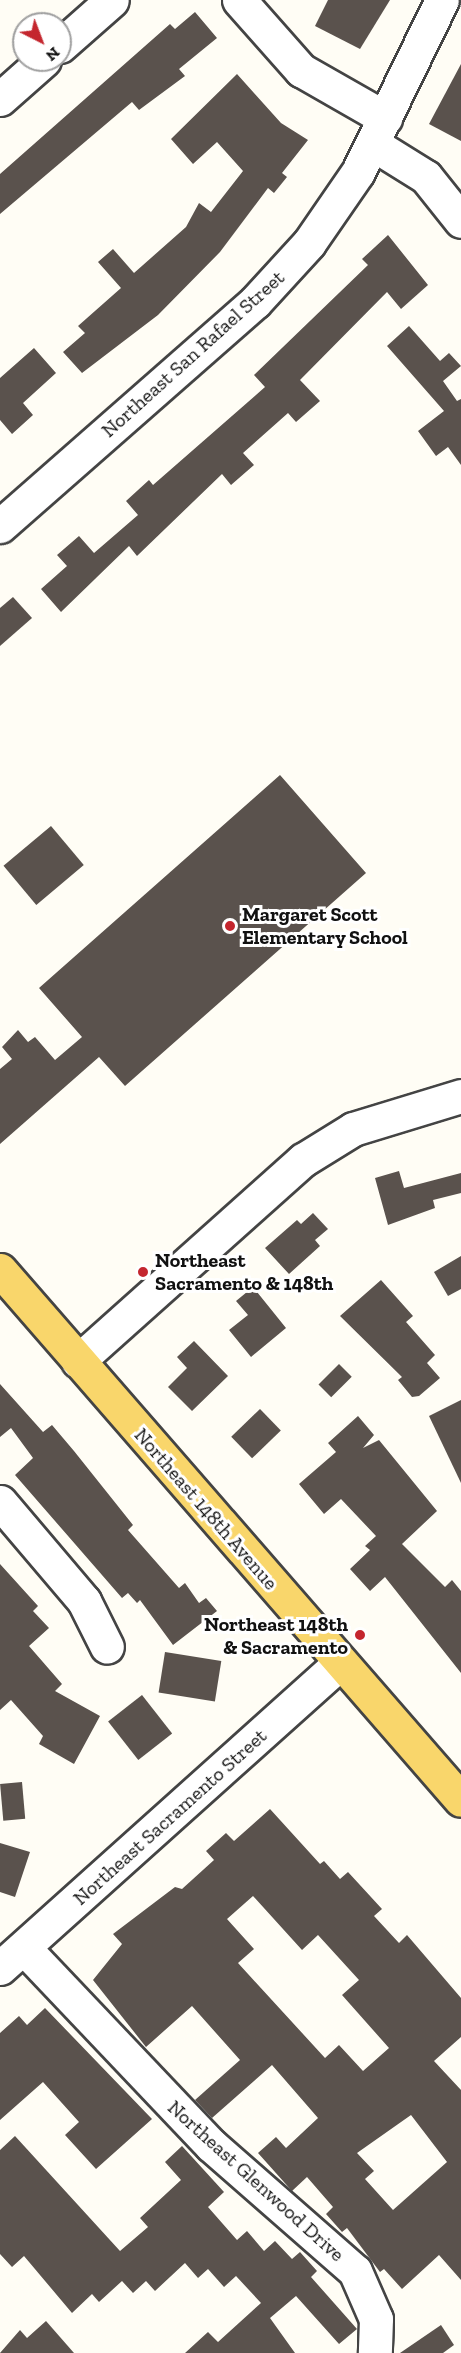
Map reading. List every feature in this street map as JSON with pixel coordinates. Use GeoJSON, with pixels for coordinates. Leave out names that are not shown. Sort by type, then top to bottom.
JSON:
{"type":"FeatureCollection","features":[{"type":"Feature","properties":{"kind":"main road","name":"Northeast 148th Avenue"},"geometry":{"type":"LineString","coordinates":[[0,1270],[339,1664],[461,1800]]}},
{"type":"Feature","properties":{"kind":"street"},"geometry":{"type":"LineString","coordinates":[[72,35],[112,0]]}},
{"type":"Feature","properties":{"kind":"street"},"geometry":{"type":"LineString","coordinates":[[239,0],[301,70],[379,131],[426,177],[461,221]]}},
{"type":"Feature","properties":{"kind":"street","name":"Northeast San Rafael Street"},"geometry":{"type":"LineString","coordinates":[[0,526],[273,284],[327,220],[379,131],[442,0]]}},
{"type":"Feature","properties":{"kind":"street"},"geometry":{"type":"LineString","coordinates":[[0,99],[30,72]]}},
{"type":"Feature","properties":{"kind":"street"},"geometry":{"type":"LineString","coordinates":[[78,1361],[303,1160],[353,1129],[461,1096]]}},
{"type":"Feature","properties":{"kind":"street"},"geometry":{"type":"LineString","coordinates":[[0,1502],[84,1601],[107,1647]]}},
{"type":"Feature","properties":{"kind":"street","name":"Northeast Sacramento Street"},"geometry":{"type":"LineString","coordinates":[[13,1959],[339,1664]]}},
{"type":"Feature","properties":{"kind":"street","name":"Northeast Glenwood Drive"},"geometry":{"type":"LineString","coordinates":[[13,1959],[211,2145],[355,2271],[376,2319],[375,2353]]}},
{"type":"Feature","properties":{"kind":"building"},"geometry":{"type":"Polygon","coordinates":[[[328,0],[390,0],[360,49],[315,26],[328,0]]]}},
{"type":"Feature","properties":{"kind":"building"},"geometry":{"type":"Polygon","coordinates":[[[195,12],[217,38],[179,69],[185,76],[139,110],[132,102],[0,214],[0,174],[170,24],[175,29],[195,12]]]}},
{"type":"Feature","properties":{"kind":"building"},"geometry":{"type":"Polygon","coordinates":[[[461,64],[461,141],[429,124],[461,64]]]}},
{"type":"Feature","properties":{"kind":"building"},"geometry":{"type":"Polygon","coordinates":[[[237,74],[281,123],[308,140],[282,173],[287,177],[274,193],[268,188],[220,252],[158,315],[82,373],[63,352],[85,333],[78,326],[121,288],[98,262],[113,249],[134,273],[186,227],[199,203],[211,212],[243,171],[217,142],[193,164],[171,139],[237,74]]]}},
{"type":"Feature","properties":{"kind":"building"},"geometry":{"type":"Polygon","coordinates":[[[388,235],[428,285],[401,309],[387,292],[300,380],[320,401],[296,422],[288,413],[243,453],[254,465],[231,485],[222,474],[137,556],[129,546],[61,612],[41,589],[67,566],[57,555],[79,536],[94,553],[138,515],[126,501],[149,480],[153,485],[265,387],[254,375],[368,265],[362,259],[388,235]]]}},
{"type":"Feature","properties":{"kind":"building"},"geometry":{"type":"Polygon","coordinates":[[[409,326],[440,361],[449,353],[461,366],[443,381],[457,401],[461,399],[461,465],[448,447],[436,456],[418,431],[444,411],[387,346],[409,326]]]}},
{"type":"Feature","properties":{"kind":"building"},"geometry":{"type":"Polygon","coordinates":[[[34,348],[56,373],[23,403],[33,415],[12,434],[0,420],[0,378],[34,348]]]}},
{"type":"Feature","properties":{"kind":"building"},"geometry":{"type":"Polygon","coordinates":[[[13,597],[32,618],[0,646],[0,608],[13,597]]]}},
{"type":"Feature","properties":{"kind":"building"},"geometry":{"type":"Polygon","coordinates":[[[280,775],[366,873],[125,1086],[99,1057],[0,1144],[0,1069],[12,1059],[2,1047],[18,1030],[28,1042],[35,1037],[55,1060],[82,1037],[39,988],[280,775]]]}},
{"type":"Feature","properties":{"kind":"building"},"geometry":{"type":"Polygon","coordinates":[[[51,826],[84,865],[36,905],[4,866],[51,826]]]}},
{"type":"Feature","properties":{"kind":"building"},"geometry":{"type":"Polygon","coordinates":[[[399,1171],[404,1188],[461,1173],[461,1193],[433,1200],[435,1208],[388,1225],[375,1178],[399,1171]]]}},
{"type":"Feature","properties":{"kind":"building"},"geometry":{"type":"Polygon","coordinates":[[[313,1213],[328,1229],[315,1240],[320,1246],[289,1274],[265,1248],[297,1220],[301,1224],[313,1213]]]}},
{"type":"Feature","properties":{"kind":"building"},"geometry":{"type":"Polygon","coordinates":[[[461,1256],[461,1289],[448,1296],[434,1272],[461,1256]]]}},
{"type":"Feature","properties":{"kind":"building"},"geometry":{"type":"Polygon","coordinates":[[[381,1280],[413,1316],[406,1322],[435,1355],[427,1363],[440,1378],[419,1396],[412,1397],[398,1380],[402,1377],[340,1316],[381,1280]]]}},
{"type":"Feature","properties":{"kind":"building"},"geometry":{"type":"Polygon","coordinates":[[[253,1287],[286,1328],[251,1357],[229,1330],[248,1315],[236,1301],[253,1287]]]}},
{"type":"Feature","properties":{"kind":"building"},"geometry":{"type":"Polygon","coordinates":[[[194,1341],[228,1376],[192,1411],[168,1387],[187,1368],[177,1357],[194,1341]]]}},
{"type":"Feature","properties":{"kind":"building"},"geometry":{"type":"Polygon","coordinates":[[[339,1364],[352,1377],[331,1397],[318,1385],[339,1364]]]}},
{"type":"Feature","properties":{"kind":"building"},"geometry":{"type":"Polygon","coordinates":[[[0,1384],[43,1432],[52,1425],[133,1525],[128,1530],[179,1588],[185,1583],[199,1603],[206,1598],[217,1611],[173,1645],[140,1600],[137,1603],[128,1593],[122,1598],[15,1475],[33,1458],[11,1428],[0,1437],[0,1384]]]}},
{"type":"Feature","properties":{"kind":"building"},"geometry":{"type":"Polygon","coordinates":[[[461,1400],[461,1483],[429,1416],[461,1400]]]}},
{"type":"Feature","properties":{"kind":"building"},"geometry":{"type":"Polygon","coordinates":[[[260,1409],[281,1431],[252,1458],[231,1437],[260,1409]]]}},
{"type":"Feature","properties":{"kind":"building"},"geometry":{"type":"Polygon","coordinates":[[[358,1416],[374,1435],[363,1448],[379,1440],[437,1511],[402,1544],[445,1587],[452,1580],[461,1591],[461,1673],[385,1577],[370,1591],[350,1569],[370,1550],[365,1546],[376,1536],[341,1499],[324,1514],[299,1484],[336,1452],[328,1443],[358,1416]]]}},
{"type":"Feature","properties":{"kind":"building"},"geometry":{"type":"Polygon","coordinates":[[[0,1564],[38,1606],[33,1611],[49,1628],[29,1646],[62,1684],[55,1691],[100,1716],[74,1764],[39,1744],[43,1736],[11,1700],[0,1710],[0,1564]]]}},
{"type":"Feature","properties":{"kind":"building"},"geometry":{"type":"Polygon","coordinates":[[[165,1652],[221,1661],[215,1701],[159,1692],[165,1652]]]}},
{"type":"Feature","properties":{"kind":"building"},"geometry":{"type":"Polygon","coordinates":[[[142,1695],[172,1734],[138,1760],[108,1721],[142,1695]]]}},
{"type":"Feature","properties":{"kind":"building"},"geometry":{"type":"Polygon","coordinates":[[[22,1782],[25,1819],[3,1821],[0,1784],[22,1782]]]}},
{"type":"Feature","properties":{"kind":"building"},"geometry":{"type":"Polygon","coordinates":[[[270,1809],[320,1864],[324,1861],[340,1879],[348,1872],[382,1909],[374,1916],[399,1943],[407,1935],[461,1998],[461,2037],[434,2061],[461,2090],[461,2280],[439,2255],[402,2289],[384,2269],[380,2272],[347,2228],[342,2232],[326,2214],[333,2207],[307,2177],[292,2191],[258,2153],[276,2137],[286,2148],[318,2118],[272,2065],[212,2118],[195,2100],[240,2060],[192,2006],[146,2047],[93,1980],[122,1944],[113,1934],[175,1887],[182,1889],[214,1860],[206,1851],[226,1833],[234,1841],[270,1809]],[[253,1896],[227,1919],[254,1949],[238,1963],[325,2058],[339,2045],[363,2071],[389,2048],[342,1995],[359,1980],[318,1935],[302,1950],[253,1896]],[[411,2115],[357,2153],[374,2171],[365,2179],[393,2210],[447,2162],[411,2115]]]}},
{"type":"Feature","properties":{"kind":"building"},"geometry":{"type":"Polygon","coordinates":[[[0,1843],[30,1852],[15,1897],[0,1892],[0,1843]]]}},
{"type":"Feature","properties":{"kind":"building"},"geometry":{"type":"Polygon","coordinates":[[[45,2008],[152,2119],[96,2169],[65,2135],[79,2122],[43,2082],[0,2120],[0,2033],[19,2016],[27,2025],[45,2008]]]}},
{"type":"Feature","properties":{"kind":"building"},"geometry":{"type":"Polygon","coordinates":[[[15,2136],[120,2251],[148,2227],[140,2218],[181,2180],[165,2162],[182,2146],[224,2192],[208,2207],[237,2240],[247,2231],[264,2251],[275,2241],[292,2259],[300,2252],[317,2271],[311,2277],[357,2329],[339,2344],[296,2296],[270,2318],[295,2353],[185,2353],[208,2332],[218,2342],[261,2303],[236,2276],[224,2287],[208,2269],[198,2278],[185,2263],[155,2291],[146,2281],[133,2293],[122,2281],[99,2302],[92,2294],[72,2313],[24,2256],[12,2267],[0,2254],[0,2150],[15,2136]]]}},
{"type":"Feature","properties":{"kind":"building"},"geometry":{"type":"Polygon","coordinates":[[[46,2321],[74,2353],[0,2353],[20,2330],[27,2338],[46,2321]]]}},
{"type":"Feature","properties":{"kind":"building"},"geometry":{"type":"Polygon","coordinates":[[[441,2325],[454,2345],[443,2353],[400,2353],[441,2325]]]}},
{"type":"Feature","properties":{"kind":"place","name":"Margaret Scott Elementary School"},"geometry":{"type":"Point","coordinates":[230,926]}},
{"type":"Feature","properties":{"kind":"place","name":"Northeast Sacramento & 148th"},"geometry":{"type":"Point","coordinates":[143,1272]}},
{"type":"Feature","properties":{"kind":"place","name":"Northeast 148th & Sacramento"},"geometry":{"type":"Point","coordinates":[360,1635]}}]}
